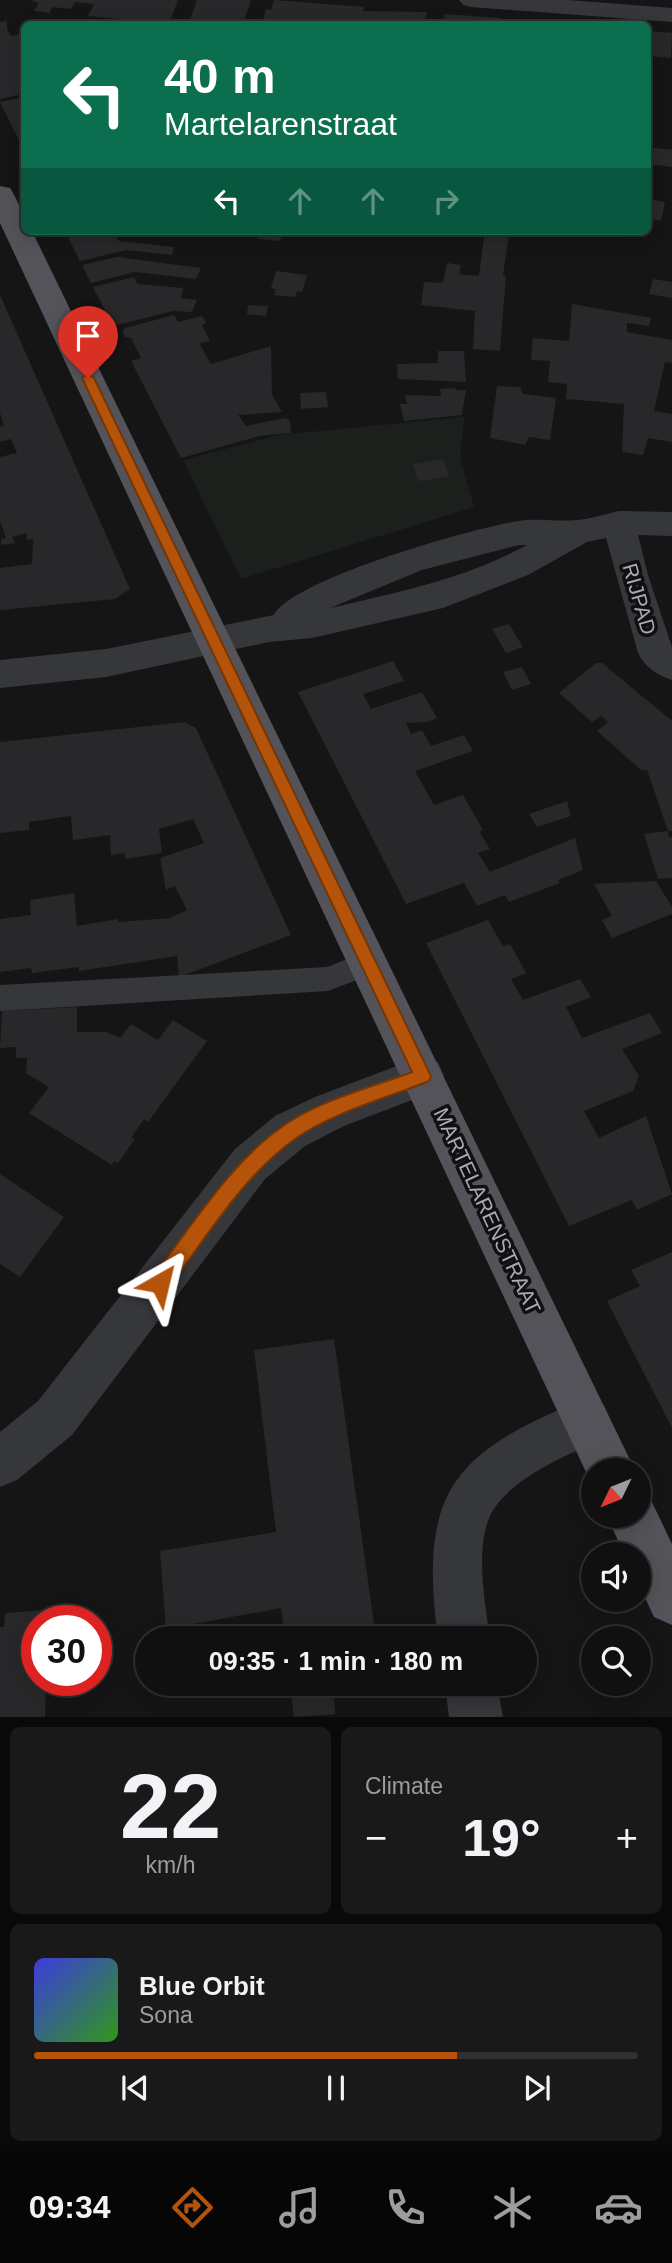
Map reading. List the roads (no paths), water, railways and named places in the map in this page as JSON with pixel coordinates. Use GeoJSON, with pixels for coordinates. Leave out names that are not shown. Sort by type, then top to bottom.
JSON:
{"type":"FeatureCollection","features":[{"type":"Feature","properties":{"kind":"main road","name":"MARTELARENSTRAAT"},"geometry":{"type":"LineString","coordinates":[[0,194],[604,1458]]}},
{"type":"Feature","properties":{"kind":"main road"},"geometry":{"type":"LineString","coordinates":[[638,1528],[672,1599]]}},
{"type":"Feature","properties":{"kind":"street"},"geometry":{"type":"LineString","coordinates":[[471,0],[672,15]]}},
{"type":"Feature","properties":{"kind":"street"},"geometry":{"type":"LineString","coordinates":[[0,674],[106,663],[269,629],[312,625],[443,595],[516,566],[578,532],[619,523],[672,524]]}},
{"type":"Feature","properties":{"kind":"street","name":"RIJPAD"},"geometry":{"type":"LineString","coordinates":[[619,523],[631,575],[655,653],[672,666]]}},
{"type":"Feature","properties":{"kind":"street"},"geometry":{"type":"LineString","coordinates":[[0,1463],[55,1418],[250,1164],[290,1131],[330,1111],[422,1076]]}},
{"type":"Feature","properties":{"kind":"street"},"geometry":{"type":"LineString","coordinates":[[463,1626],[458,1578],[461,1532],[469,1508],[483,1483],[555,1435],[587,1422]]}},
{"type":"Feature","properties":{"kind":"street"},"geometry":{"type":"LineString","coordinates":[[472,1696],[475,1717]]}},
{"type":"Feature","properties":{"kind":"lane"},"geometry":{"type":"LineString","coordinates":[[0,998],[328,979],[368,963]]}}]}
